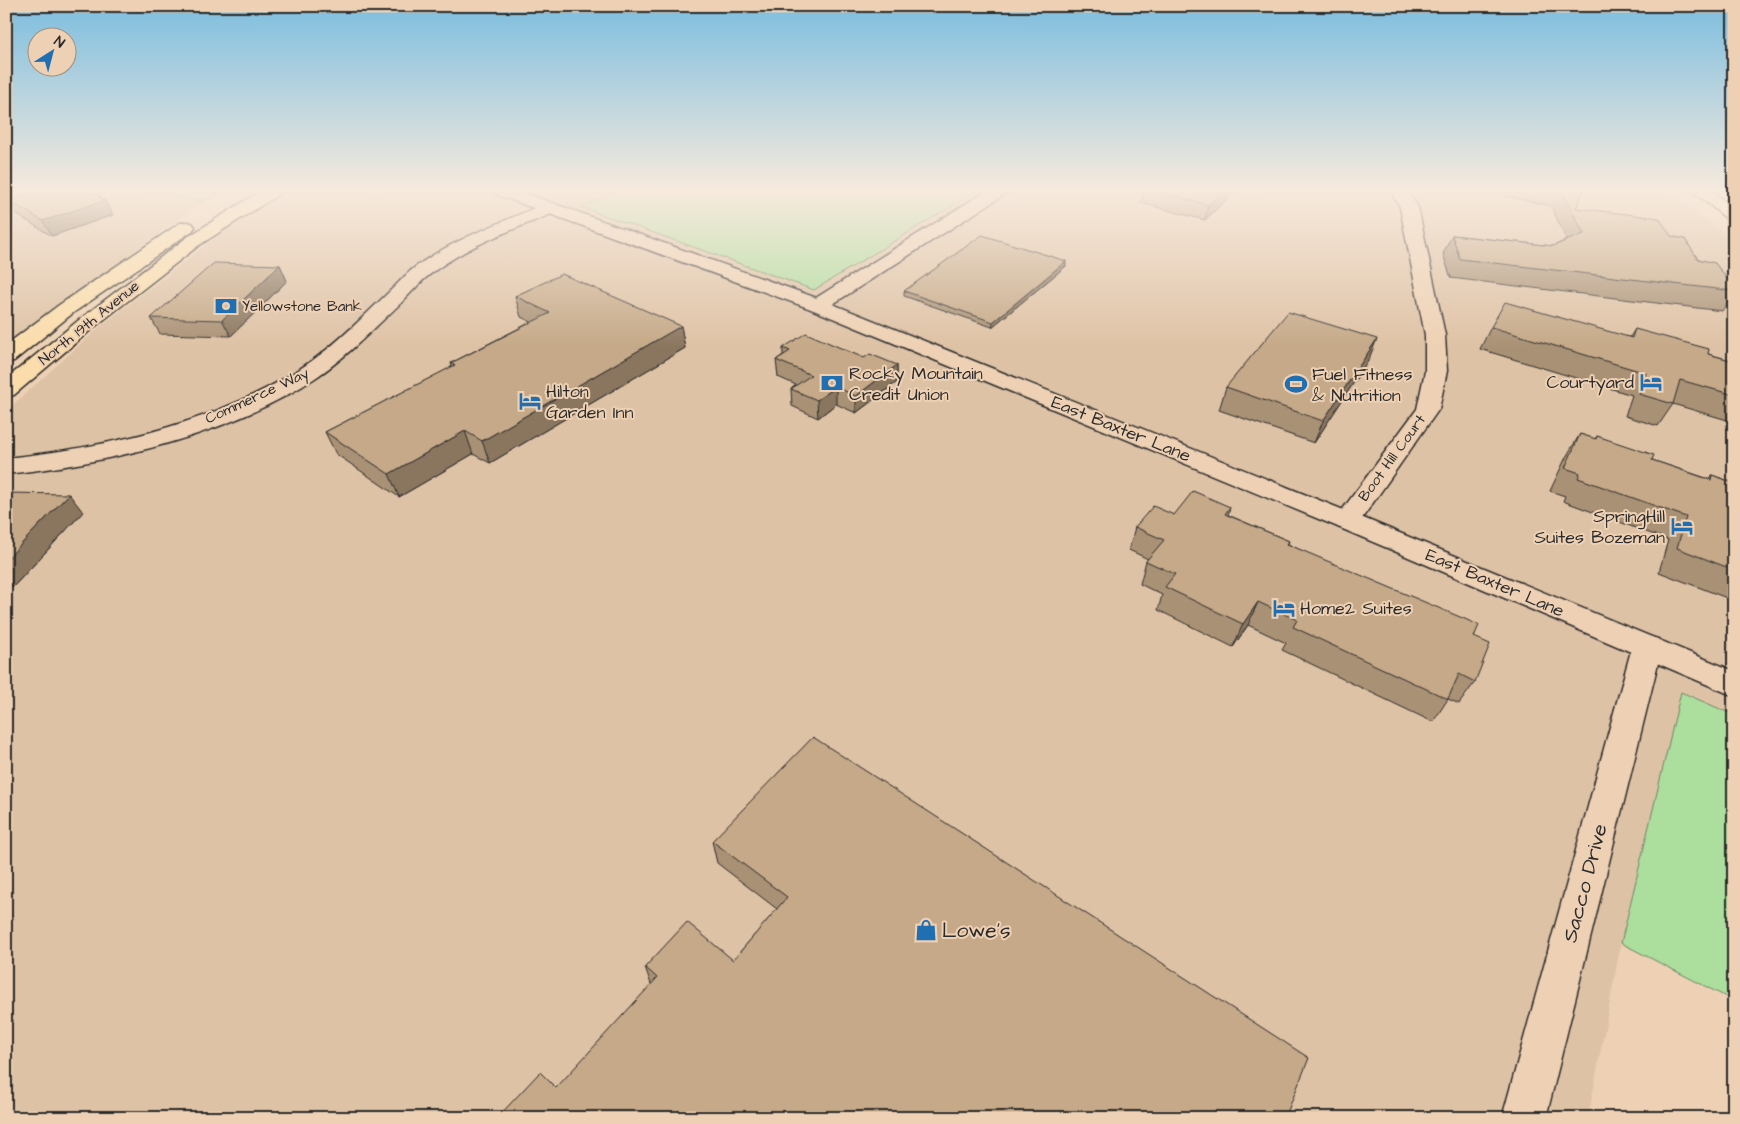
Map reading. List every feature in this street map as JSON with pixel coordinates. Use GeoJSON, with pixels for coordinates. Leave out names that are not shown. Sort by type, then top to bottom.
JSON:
{"type":"FeatureCollection","features":[{"type":"Feature","properties":{"kind":"main road","name":"North 19th Avenue"},"geometry":{"type":"LineString","coordinates":[[6,356],[66,309],[161,242]]}},
{"type":"Feature","properties":{"kind":"main road","name":"North 19th Avenue"},"geometry":{"type":"LineString","coordinates":[[6,390],[86,324],[191,242]]}},
{"type":"Feature","properties":{"kind":"street","name":"Commerce Way"},"geometry":{"type":"LineString","coordinates":[[6,466],[66,459],[143,442],[239,409],[307,374],[334,356],[420,273],[440,259],[476,242]]}},
{"type":"Feature","properties":{"kind":"street","name":"East Baxter Lane"},"geometry":{"type":"LineString","coordinates":[[645,242],[818,305],[1347,521],[1734,684]]}},
{"type":"Feature","properties":{"kind":"street"},"geometry":{"type":"LineString","coordinates":[[818,305],[916,242]]}},
{"type":"Feature","properties":{"kind":"street","name":"Boot Hill Court"},"geometry":{"type":"LineString","coordinates":[[1347,521],[1428,408],[1436,371],[1435,335],[1416,242]]}},
{"type":"Feature","properties":{"kind":"street","name":"Sacco Drive"},"geometry":{"type":"LineString","coordinates":[[1524,1118],[1647,647]]}},
{"type":"Feature","properties":{"kind":"shaded area"},"geometry":{"type":"Polygon","coordinates":[[[6,242],[146,242],[6,343],[6,242]]]}},
{"type":"Feature","properties":{"kind":"shaded area"},"geometry":{"type":"Polygon","coordinates":[[[209,242],[681,242],[814,290],[892,242],[1734,242],[1734,715],[1682,692],[1621,943],[1588,1118],[6,1118],[6,411],[103,324],[209,242]]]}},
{"type":"Feature","properties":{"kind":"green space"},"geometry":{"type":"Polygon","coordinates":[[[681,242],[892,242],[814,290],[681,242]]]}},
{"type":"Feature","properties":{"kind":"green space"},"geometry":{"type":"Polygon","coordinates":[[[1681,692],[1734,715],[1734,1001],[1621,943],[1681,692]]]}},
{"type":"Feature","properties":{"kind":"building"},"geometry":{"type":"Polygon","coordinates":[[[972,242],[1006,242],[1066,261],[993,322],[904,291],[972,242]]]}},
{"type":"Feature","properties":{"kind":"building"},"geometry":{"type":"Polygon","coordinates":[[[1454,242],[1520,242],[1553,246],[1562,242],[1687,242],[1698,259],[1715,263],[1734,288],[1734,291],[1460,259],[1454,242]]]}},
{"type":"Feature","properties":{"kind":"building"},"geometry":{"type":"Polygon","coordinates":[[[214,263],[280,265],[222,320],[151,318],[214,263]]]}},
{"type":"Feature","properties":{"kind":"building"},"geometry":{"type":"Polygon","coordinates":[[[562,274],[681,326],[482,441],[465,431],[389,474],[325,432],[455,365],[451,363],[550,313],[515,296],[562,274]]]}},
{"type":"Feature","properties":{"kind":"building"},"geometry":{"type":"Polygon","coordinates":[[[1505,302],[1632,338],[1635,329],[1709,349],[1708,354],[1734,361],[1734,395],[1680,380],[1673,404],[1639,394],[1646,373],[1491,327],[1505,302]]]}},
{"type":"Feature","properties":{"kind":"building"},"geometry":{"type":"Polygon","coordinates":[[[1288,312],[1377,339],[1323,421],[1226,387],[1288,312]]]}},
{"type":"Feature","properties":{"kind":"building"},"geometry":{"type":"Polygon","coordinates":[[[806,333],[864,358],[870,354],[897,365],[856,396],[836,387],[817,400],[791,389],[811,375],[776,360],[790,351],[783,348],[806,333]]]}},
{"type":"Feature","properties":{"kind":"building"},"geometry":{"type":"Polygon","coordinates":[[[1580,434],[1596,439],[1597,436],[1654,455],[1652,460],[1711,480],[1712,475],[1734,483],[1734,570],[1677,548],[1686,517],[1578,478],[1580,473],[1565,468],[1580,434]]]}},
{"type":"Feature","properties":{"kind":"building"},"geometry":{"type":"Polygon","coordinates":[[[1193,491],[1230,507],[1225,514],[1289,541],[1287,544],[1479,625],[1474,637],[1490,644],[1475,682],[1459,674],[1448,699],[1293,627],[1297,620],[1258,602],[1243,624],[1165,587],[1175,574],[1146,561],[1164,540],[1135,527],[1153,506],[1174,515],[1193,491]]]}},
{"type":"Feature","properties":{"kind":"building"},"geometry":{"type":"Polygon","coordinates":[[[6,493],[69,494],[6,560],[6,493]]]}},
{"type":"Feature","properties":{"kind":"building","name":"Lowe's"},"geometry":{"type":"Polygon","coordinates":[[[813,737],[1309,1058],[1285,1118],[497,1118],[540,1072],[556,1088],[657,978],[645,967],[687,922],[733,960],[787,897],[712,841],[813,737]]]}},
{"type":"Feature","properties":{"kind":"place","name":"Yellowstone Bank"},"geometry":{"type":"Point","coordinates":[226,306]}},
{"type":"Feature","properties":{"kind":"place","name":"Courtyard"},"geometry":{"type":"Point","coordinates":[1651,382]}},
{"type":"Feature","properties":{"kind":"place","name":"Rocky Mountain Credit Union"},"geometry":{"type":"Point","coordinates":[832,383]}},
{"type":"Feature","properties":{"kind":"place","name":"Fuel Fitness & Nutrition"},"geometry":{"type":"Point","coordinates":[1296,384]}},
{"type":"Feature","properties":{"kind":"place","name":"Hilton Garden Inn"},"geometry":{"type":"Point","coordinates":[530,401]}},
{"type":"Feature","properties":{"kind":"place","name":"SpringHill Suites Bozeman"},"geometry":{"type":"Point","coordinates":[1682,526]}},
{"type":"Feature","properties":{"kind":"place","name":"Home2 Suites"},"geometry":{"type":"Point","coordinates":[1284,608]}},
{"type":"Feature","properties":{"kind":"place","name":"Lowe's"},"geometry":{"type":"Point","coordinates":[926,930]}}]}
